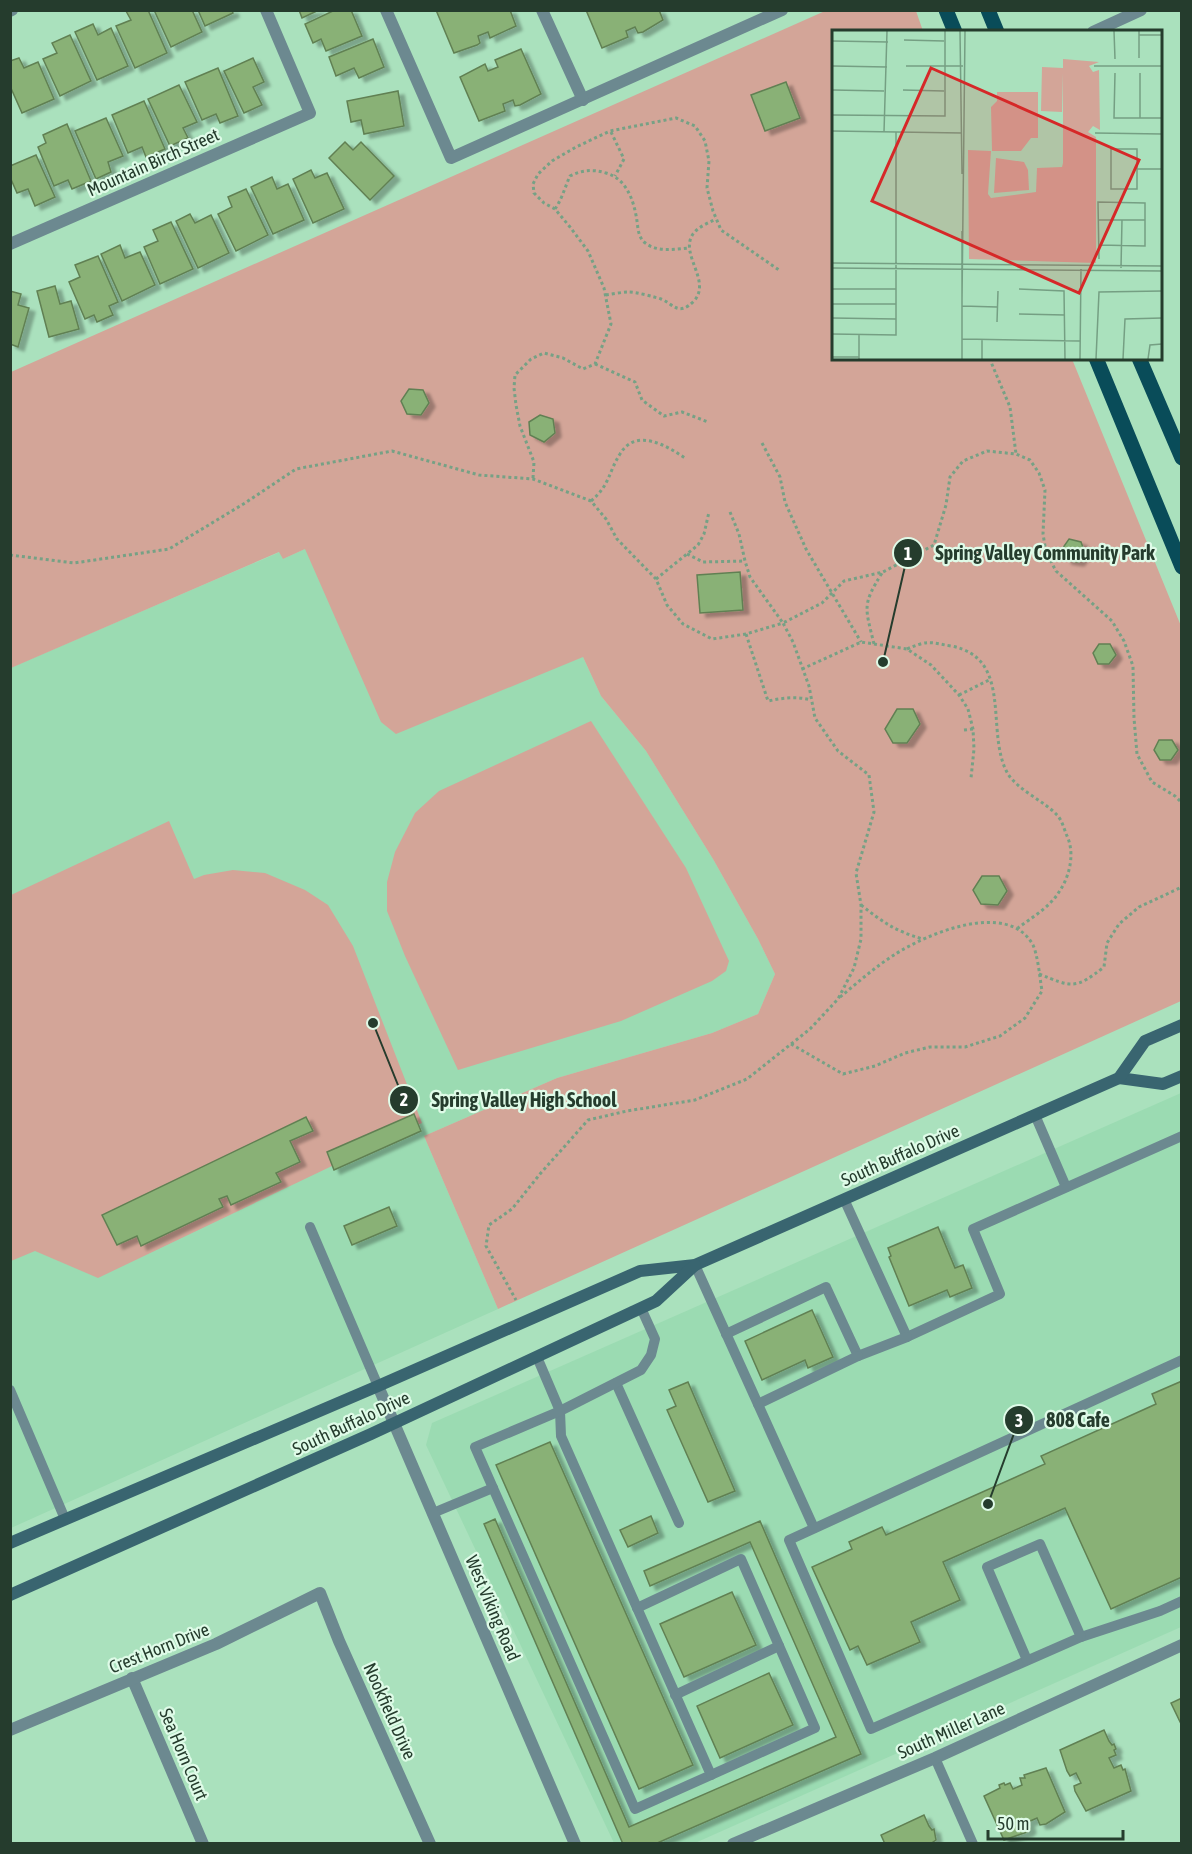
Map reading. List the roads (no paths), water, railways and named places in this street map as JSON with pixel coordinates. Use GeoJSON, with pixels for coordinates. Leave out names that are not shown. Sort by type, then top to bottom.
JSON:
{"type":"FeatureCollection","features":[{"type":"Feature","properties":{"kind":"main road"},"geometry":{"type":"LineString","coordinates":[[946,10],[954,30]]}},
{"type":"Feature","properties":{"kind":"main road"},"geometry":{"type":"LineString","coordinates":[[988,10],[996,30]]}},
{"type":"Feature","properties":{"kind":"main road"},"geometry":{"type":"LineString","coordinates":[[1097,360],[1182,567]]}},
{"type":"Feature","properties":{"kind":"main road"},"geometry":{"type":"LineString","coordinates":[[1139,360],[1182,458]]}},
{"type":"Feature","properties":{"kind":"main road"},"geometry":{"type":"LineString","coordinates":[[1182,1025],[1145,1041],[1119,1078],[1163,1084],[1182,1076]]}},
{"type":"Feature","properties":{"kind":"main road","name":"South Buffalo Drive"},"geometry":{"type":"LineString","coordinates":[[10,1543],[378,1386],[640,1270],[695,1265],[1119,1078]]}},
{"type":"Feature","properties":{"kind":"main road","name":"South Buffalo Drive"},"geometry":{"type":"LineString","coordinates":[[10,1595],[394,1423],[642,1308],[656,1301],[695,1265]]}},
{"type":"Feature","properties":{"kind":"street","name":"Mountain Birch Street"},"geometry":{"type":"LineString","coordinates":[[11,244],[310,113],[266,10]]}},
{"type":"Feature","properties":{"kind":"street"},"geometry":{"type":"LineString","coordinates":[[386,10],[451,158],[776,12]]}},
{"type":"Feature","properties":{"kind":"street"},"geometry":{"type":"LineString","coordinates":[[542,10],[583,100]]}},
{"type":"Feature","properties":{"kind":"street"},"geometry":{"type":"LineString","coordinates":[[1097,30],[1141,10]]}},
{"type":"Feature","properties":{"kind":"street","name":"West Viking Road"},"geometry":{"type":"LineString","coordinates":[[378,1386],[575,1844]]}},
{"type":"Feature","properties":{"kind":"street","name":"Crest Horn Drive"},"geometry":{"type":"LineString","coordinates":[[10,1730],[216,1644],[320,1593]]}},
{"type":"Feature","properties":{"kind":"street","name":"Nookfield Drive"},"geometry":{"type":"LineString","coordinates":[[320,1593],[339,1641],[430,1844]]}},
{"type":"Feature","properties":{"kind":"street","name":"South Miller Lane"},"geometry":{"type":"LineString","coordinates":[[733,1844],[935,1758],[1182,1646]]}},
{"type":"Feature","properties":{"kind":"street","name":"Sea Horn Court"},"geometry":{"type":"LineString","coordinates":[[132,1678],[203,1844]]}},
{"type":"Feature","properties":{"kind":"lane"},"geometry":{"type":"LineString","coordinates":[[1035,1115],[1066,1187]]}},
{"type":"Feature","properties":{"kind":"lane"},"geometry":{"type":"LineString","coordinates":[[758,1404],[858,1356],[908,1337],[1000,1294],[973,1230],[1182,1136]]}},
{"type":"Feature","properties":{"kind":"lane"},"geometry":{"type":"LineString","coordinates":[[844,1199],[908,1337]]}},
{"type":"Feature","properties":{"kind":"lane"},"geometry":{"type":"LineString","coordinates":[[310,1227],[378,1386]]}},
{"type":"Feature","properties":{"kind":"lane"},"geometry":{"type":"LineString","coordinates":[[695,1265],[814,1528]]}},
{"type":"Feature","properties":{"kind":"lane"},"geometry":{"type":"LineString","coordinates":[[726,1334],[826,1287],[858,1356]]}},
{"type":"Feature","properties":{"kind":"lane"},"geometry":{"type":"LineString","coordinates":[[637,1608],[741,1559],[814,1728],[635,1809],[475,1447],[560,1412],[641,1370],[651,1355],[655,1339],[642,1308]]}},
{"type":"Feature","properties":{"kind":"lane"},"geometry":{"type":"LineString","coordinates":[[537,1357],[560,1412],[561,1436],[711,1775]]}},
{"type":"Feature","properties":{"kind":"lane"},"geometry":{"type":"LineString","coordinates":[[1182,1360],[789,1540],[871,1729],[1081,1637],[1160,1611],[1182,1601]]}},
{"type":"Feature","properties":{"kind":"lane"},"geometry":{"type":"LineString","coordinates":[[616,1383],[679,1523]]}},
{"type":"Feature","properties":{"kind":"lane"},"geometry":{"type":"LineString","coordinates":[[10,1390],[65,1519]]}},
{"type":"Feature","properties":{"kind":"lane"},"geometry":{"type":"LineString","coordinates":[[433,1513],[493,1488]]}},
{"type":"Feature","properties":{"kind":"lane"},"geometry":{"type":"LineString","coordinates":[[1027,1660],[987,1567],[1040,1544],[1081,1637]]}},
{"type":"Feature","properties":{"kind":"lane"},"geometry":{"type":"LineString","coordinates":[[675,1695],[779,1646]]}},
{"type":"Feature","properties":{"kind":"lane"},"geometry":{"type":"LineString","coordinates":[[935,1758],[973,1844]]}},
{"type":"Feature","properties":{"kind":"place","name":"Spring Valley Community Park"},"geometry":{"type":"Point","coordinates":[883,662]}},
{"type":"Feature","properties":{"kind":"place","name":"Spring Valley High School"},"geometry":{"type":"Point","coordinates":[373,1023]}},
{"type":"Feature","properties":{"kind":"place","name":"808 Cafe"},"geometry":{"type":"Point","coordinates":[988,1504]}}]}
